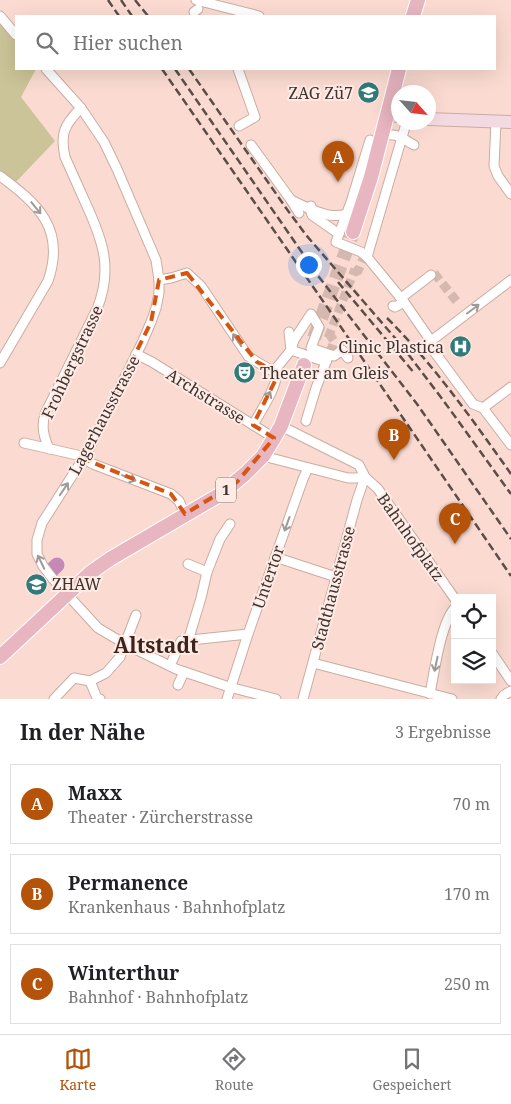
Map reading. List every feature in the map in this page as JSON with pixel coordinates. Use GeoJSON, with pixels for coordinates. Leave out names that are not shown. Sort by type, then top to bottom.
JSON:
{"type":"FeatureCollection","features":[{"type":"Feature","properties":{"kind":"main road"},"geometry":{"type":"LineString","coordinates":[[413,15],[418,0]]}},
{"type":"Feature","properties":{"kind":"main road"},"geometry":{"type":"LineString","coordinates":[[398,85],[399,70]]}},
{"type":"Feature","properties":{"kind":"main road"},"geometry":{"type":"LineString","coordinates":[[346,233],[392,130]]}},
{"type":"Feature","properties":{"kind":"main road","name":"1"},"geometry":{"type":"LineString","coordinates":[[0,657],[70,598],[90,573],[228,488],[245,474],[263,456],[278,432],[304,364]]}},
{"type":"Feature","properties":{"kind":"street"},"geometry":{"type":"LineString","coordinates":[[196,7],[252,15]]}},
{"type":"Feature","properties":{"kind":"street"},"geometry":{"type":"LineString","coordinates":[[0,16],[15,34]]}},
{"type":"Feature","properties":{"kind":"street"},"geometry":{"type":"LineString","coordinates":[[47,70],[81,108],[97,130],[111,155],[154,255],[160,280],[186,273],[200,286],[248,356],[274,371],[277,375],[275,383],[253,425]]}},
{"type":"Feature","properties":{"kind":"street"},"geometry":{"type":"LineString","coordinates":[[238,70],[255,117],[239,126]]}},
{"type":"Feature","properties":{"kind":"street","name":"Frohbergstrasse"},"geometry":{"type":"LineString","coordinates":[[50,449],[43,429],[45,414],[97,309],[104,282],[104,256],[100,236],[65,157],[63,133],[68,122],[81,108]]}},
{"type":"Feature","properties":{"kind":"street"},"geometry":{"type":"LineString","coordinates":[[436,119],[511,122]]}},
{"type":"Feature","properties":{"kind":"street"},"geometry":{"type":"LineString","coordinates":[[496,122],[494,166],[498,176],[511,194]]}},
{"type":"Feature","properties":{"kind":"street"},"geometry":{"type":"LineString","coordinates":[[363,256],[396,172],[398,130]]}},
{"type":"Feature","properties":{"kind":"street"},"geometry":{"type":"LineString","coordinates":[[369,136],[366,156],[363,160],[347,214],[346,233],[336,242],[363,256],[402,300],[431,341],[433,350],[473,404],[483,408],[511,445]]}},
{"type":"Feature","properties":{"kind":"street"},"geometry":{"type":"LineString","coordinates":[[398,139],[414,145]]}},
{"type":"Feature","properties":{"kind":"street"},"geometry":{"type":"LineString","coordinates":[[251,146],[291,200],[306,208],[329,216],[347,214]]}},
{"type":"Feature","properties":{"kind":"street"},"geometry":{"type":"LineString","coordinates":[[0,176],[38,208],[46,220],[53,243],[53,262],[48,281],[0,363]]}},
{"type":"Feature","properties":{"kind":"street"},"geometry":{"type":"LineString","coordinates":[[306,208],[312,215],[346,233]]}},
{"type":"Feature","properties":{"kind":"street"},"geometry":{"type":"LineString","coordinates":[[393,306],[395,307],[431,275]]}},
{"type":"Feature","properties":{"kind":"street","name":"Lagerhausstrasse"},"geometry":{"type":"LineString","coordinates":[[160,280],[156,308],[136,354],[84,459],[40,527],[37,540],[40,562],[98,628],[125,644],[184,672],[276,699]]}},
{"type":"Feature","properties":{"kind":"street"},"geometry":{"type":"LineString","coordinates":[[431,341],[511,280]]}},
{"type":"Feature","properties":{"kind":"street"},"geometry":{"type":"LineString","coordinates":[[274,371],[292,350],[294,340],[311,314],[319,328],[311,348],[325,355]]}},
{"type":"Feature","properties":{"kind":"street"},"geometry":{"type":"LineString","coordinates":[[289,332],[292,350]]}},
{"type":"Feature","properties":{"kind":"street"},"geometry":{"type":"LineString","coordinates":[[292,350],[334,356],[342,350],[348,358]]}},
{"type":"Feature","properties":{"kind":"street","name":"Archstrasse"},"geometry":{"type":"LineString","coordinates":[[136,354],[253,425],[278,432]]}},
{"type":"Feature","properties":{"kind":"street"},"geometry":{"type":"LineString","coordinates":[[306,420],[320,378],[325,355]]}},
{"type":"Feature","properties":{"kind":"street"},"geometry":{"type":"LineString","coordinates":[[483,408],[511,387]]}},
{"type":"Feature","properties":{"kind":"street","name":"Bahnhofplatz"},"geometry":{"type":"LineString","coordinates":[[278,432],[360,465],[365,477],[378,488],[452,594]]}},
{"type":"Feature","properties":{"kind":"street"},"geometry":{"type":"LineString","coordinates":[[24,443],[77,455],[93,464],[171,494],[179,501],[186,514]]}},
{"type":"Feature","properties":{"kind":"street","name":"Bahnhofplatz"},"geometry":{"type":"LineString","coordinates":[[263,456],[348,478],[365,477]]}},
{"type":"Feature","properties":{"kind":"street","name":"Untertor"},"geometry":{"type":"LineString","coordinates":[[227,699],[275,557],[308,468]]}},
{"type":"Feature","properties":{"kind":"street","name":"Stadthausstrasse"},"geometry":{"type":"LineString","coordinates":[[303,699],[357,500],[365,477]]}},
{"type":"Feature","properties":{"kind":"street"},"geometry":{"type":"LineString","coordinates":[[187,641],[207,572],[220,539],[230,524]]}},
{"type":"Feature","properties":{"kind":"street"},"geometry":{"type":"LineString","coordinates":[[275,557],[336,577]]}},
{"type":"Feature","properties":{"kind":"street"},"geometry":{"type":"LineString","coordinates":[[188,564],[207,572]]}},
{"type":"Feature","properties":{"kind":"street"},"geometry":{"type":"LineString","coordinates":[[430,694],[445,625],[451,613]]}},
{"type":"Feature","properties":{"kind":"street"},"geometry":{"type":"LineString","coordinates":[[54,699],[74,678],[90,681],[106,673],[120,657],[136,615]]}},
{"type":"Feature","properties":{"kind":"street"},"geometry":{"type":"LineString","coordinates":[[170,666],[181,642],[248,634]]}},
{"type":"Feature","properties":{"kind":"street"},"geometry":{"type":"LineString","coordinates":[[496,659],[511,681]]}},
{"type":"Feature","properties":{"kind":"street"},"geometry":{"type":"LineString","coordinates":[[313,663],[452,699]]}},
{"type":"Feature","properties":{"kind":"street"},"geometry":{"type":"LineString","coordinates":[[178,684],[184,672]]}},
{"type":"Feature","properties":{"kind":"street"},"geometry":{"type":"LineString","coordinates":[[90,681],[100,699]]}},
{"type":"Feature","properties":{"kind":"street"},"geometry":{"type":"LineString","coordinates":[[501,699],[511,691]]}},
{"type":"Feature","properties":{"kind":"highlighted area"},"geometry":{"type":"Polygon","coordinates":[[[187,273],[257,362],[274,371],[277,377],[253,425],[274,438],[237,482],[185,514],[171,494],[84,459],[151,322],[159,280],[187,273]]]}},
{"type":"Feature","properties":{"kind":"shaded area"},"geometry":{"type":"Polygon","coordinates":[[[0,16],[15,34],[15,70],[35,70],[21,97],[55,141],[13,185],[0,176],[0,16]]]}},
{"type":"Feature","properties":{"kind":"waterway"},"geometry":{"type":"LineString","coordinates":[[53,569],[57,565]]}},
{"type":"Feature","properties":{"kind":"tunnel"},"geometry":{"type":"LineString","coordinates":[[314,338],[353,232]]}},
{"type":"Feature","properties":{"kind":"tunnel"},"geometry":{"type":"LineString","coordinates":[[354,271],[358,271],[363,259]]}},
{"type":"Feature","properties":{"kind":"tunnel"},"geometry":{"type":"LineString","coordinates":[[328,338],[355,269]]}},
{"type":"Feature","properties":{"kind":"tunnel"},"geometry":{"type":"LineString","coordinates":[[434,273],[458,303]]}},
{"type":"Feature","properties":{"kind":"tunnel"},"geometry":{"type":"LineString","coordinates":[[330,335],[334,341],[330,353]]}},
{"type":"Feature","properties":{"kind":"railway"},"geometry":{"type":"LineString","coordinates":[[108,0],[118,15]]}},
{"type":"Feature","properties":{"kind":"railway"},"geometry":{"type":"LineString","coordinates":[[121,0],[131,15]]}},
{"type":"Feature","properties":{"kind":"railway"},"geometry":{"type":"LineString","coordinates":[[135,0],[147,15]]}},
{"type":"Feature","properties":{"kind":"railway"},"geometry":{"type":"LineString","coordinates":[[163,70],[511,576]]}},
{"type":"Feature","properties":{"kind":"railway"},"geometry":{"type":"LineString","coordinates":[[176,70],[319,277],[417,404],[511,539]]}},
{"type":"Feature","properties":{"kind":"railway"},"geometry":{"type":"LineString","coordinates":[[190,70],[306,235],[402,346],[511,494]]}},
{"type":"Feature","properties":{"kind":"railway"},"geometry":{"type":"LineString","coordinates":[[338,282],[415,374]]}},
{"type":"Feature","properties":{"kind":"railway"},"geometry":{"type":"LineString","coordinates":[[387,318],[437,374],[511,474]]}},
{"type":"Feature","properties":{"kind":"place","name":"ZAG Zü7"},"geometry":{"type":"Point","coordinates":[369,93]}},
{"type":"Feature","properties":{"kind":"place","name":"Maxx"},"geometry":{"type":"Point","coordinates":[338,182]}},
{"type":"Feature","properties":{"kind":"place","name":"Clinic Plastica"},"geometry":{"type":"Point","coordinates":[460,347]}},
{"type":"Feature","properties":{"kind":"place","name":"Theater am Gleis"},"geometry":{"type":"Point","coordinates":[244,373]}},
{"type":"Feature","properties":{"kind":"place","name":"Permanence"},"geometry":{"type":"Point","coordinates":[394,460]}},
{"type":"Feature","properties":{"kind":"place","name":"Winterthur"},"geometry":{"type":"Point","coordinates":[455,544]}},
{"type":"Feature","properties":{"kind":"place","name":"ZHAW"},"geometry":{"type":"Point","coordinates":[36,584]}},
{"type":"Feature","properties":{"kind":"district","name":"Altstadt"},"geometry":{"type":"Point","coordinates":[156,646]}}]}
